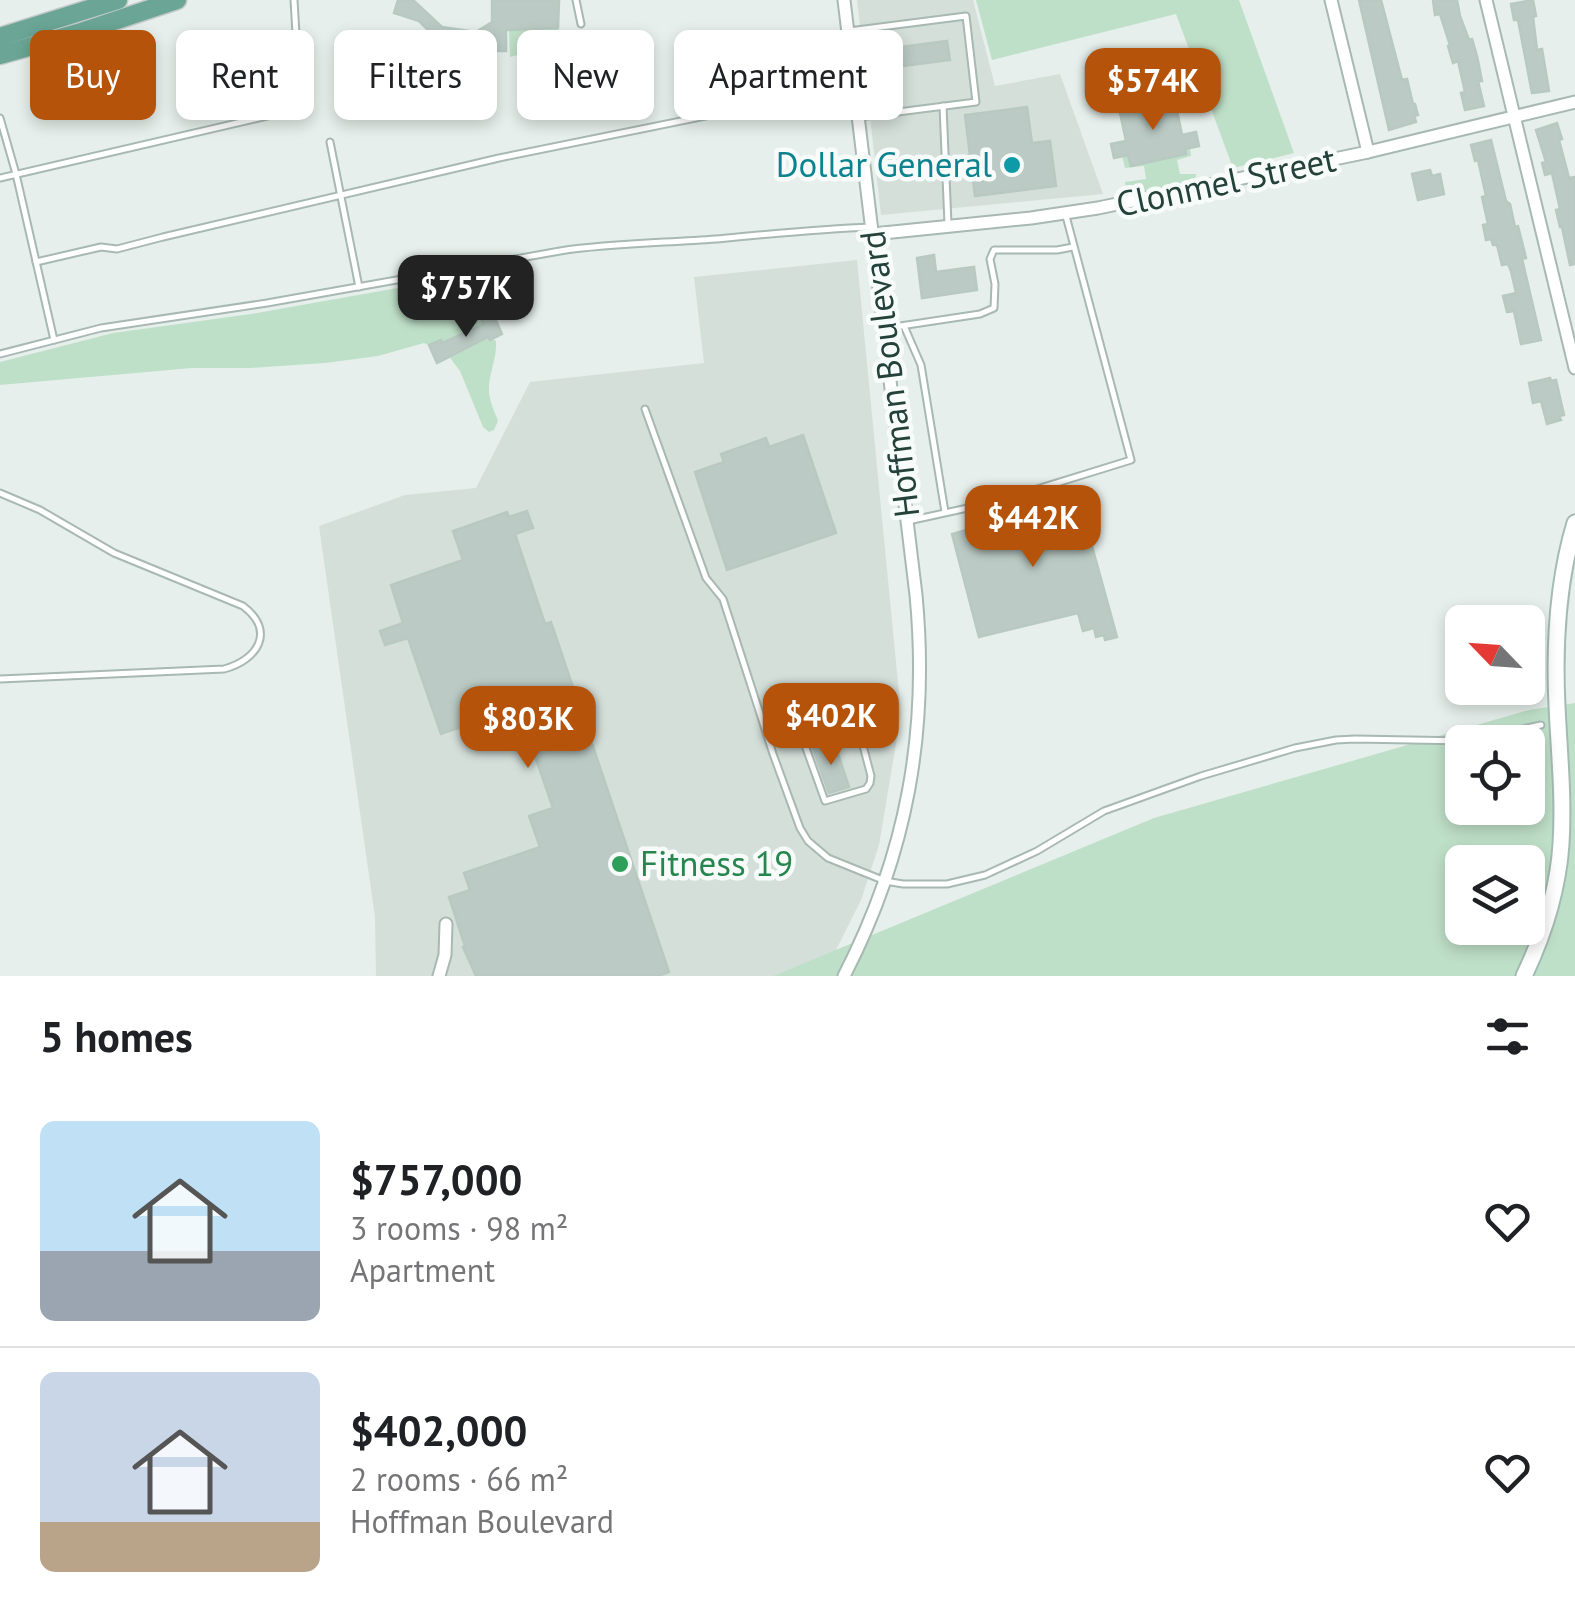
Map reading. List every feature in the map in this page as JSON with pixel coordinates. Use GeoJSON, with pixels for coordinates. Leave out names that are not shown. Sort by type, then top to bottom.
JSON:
{"type":"FeatureCollection","features":[{"type":"Feature","properties":{"kind":"main road"},"geometry":{"type":"LineString","coordinates":[[0,37],[118,0]]}},
{"type":"Feature","properties":{"kind":"main road"},"geometry":{"type":"LineString","coordinates":[[0,56],[177,0]]}},
{"type":"Feature","properties":{"kind":"street","name":"Hoffman Boulevard"},"geometry":{"type":"LineString","coordinates":[[844,0],[848,30]]}},
{"type":"Feature","properties":{"kind":"street"},"geometry":{"type":"LineString","coordinates":[[1331,0],[1368,152]]}},
{"type":"Feature","properties":{"kind":"street"},"geometry":{"type":"LineString","coordinates":[[1486,0],[1575,368]]}},
{"type":"Feature","properties":{"kind":"street","name":"Clonmel Street"},"geometry":{"type":"LineString","coordinates":[[873,230],[948,227],[1109,206],[1368,152],[1575,102]]}},
{"type":"Feature","properties":{"kind":"street","name":"Hoffman Boulevard"},"geometry":{"type":"LineString","coordinates":[[844,976],[870,922],[905,814],[918,728],[920,629],[859,120]]}},
{"type":"Feature","properties":{"kind":"street"},"geometry":{"type":"LineString","coordinates":[[1524,976],[1551,902],[1561,846],[1556,642],[1558,606],[1575,523]]}},
{"type":"Feature","properties":{"kind":"street"},"geometry":{"type":"LineString","coordinates":[[439,976],[446,924]]}},
{"type":"Feature","properties":{"kind":"lane"},"geometry":{"type":"LineString","coordinates":[[0,178],[306,107],[309,93],[297,43],[294,0]]}},
{"type":"Feature","properties":{"kind":"lane"},"geometry":{"type":"LineString","coordinates":[[576,0],[581,24]]}},
{"type":"Feature","properties":{"kind":"lane"},"geometry":{"type":"LineString","coordinates":[[863,30],[966,16],[976,102],[903,111]]}},
{"type":"Feature","properties":{"kind":"lane"},"geometry":{"type":"LineString","coordinates":[[943,106],[948,227]]}},
{"type":"Feature","properties":{"kind":"lane"},"geometry":{"type":"LineString","coordinates":[[0,118],[54,340]]}},
{"type":"Feature","properties":{"kind":"lane"},"geometry":{"type":"LineString","coordinates":[[36,262],[101,247],[140,244],[500,158],[680,120]]}},
{"type":"Feature","properties":{"kind":"lane"},"geometry":{"type":"LineString","coordinates":[[330,142],[359,287]]}},
{"type":"Feature","properties":{"kind":"lane"},"geometry":{"type":"LineString","coordinates":[[907,521],[995,502],[1131,460],[1065,214]]}},
{"type":"Feature","properties":{"kind":"lane"},"geometry":{"type":"LineString","coordinates":[[0,354],[130,323],[600,245],[799,230],[873,230]]}},
{"type":"Feature","properties":{"kind":"lane"},"geometry":{"type":"LineString","coordinates":[[884,329],[980,314],[994,308],[990,259],[994,250],[1073,247]]}},
{"type":"Feature","properties":{"kind":"lane"},"geometry":{"type":"LineString","coordinates":[[904,326],[921,365],[946,513]]}},
{"type":"Feature","properties":{"kind":"lane"},"geometry":{"type":"LineString","coordinates":[[645,409],[706,578],[723,598],[800,828],[808,841],[828,858],[885,881],[924,885],[976,878],[1037,851],[1104,811],[1200,776],[1314,743],[1355,738],[1467,741],[1541,724]]}},
{"type":"Feature","properties":{"kind":"lane"},"geometry":{"type":"LineString","coordinates":[[0,493],[40,510],[114,554],[243,606],[256,618],[261,636],[249,658],[224,669],[0,679]]}},
{"type":"Feature","properties":{"kind":"lane"},"geometry":{"type":"LineString","coordinates":[[802,737],[823,798],[828,801],[848,795],[866,789],[871,780],[856,719]]}},
{"type":"Feature","properties":{"kind":"shaded area"},"geometry":{"type":"Polygon","coordinates":[[[857,0],[973,0],[995,86],[1060,74],[1103,194],[881,215],[870,120],[903,120],[903,30],[860,30],[857,0]]]}},
{"type":"Feature","properties":{"kind":"shaded area"},"geometry":{"type":"Polygon","coordinates":[[[857,260],[901,714],[879,845],[861,900],[823,976],[376,976],[375,917],[319,526],[405,495],[476,488],[530,382],[704,363],[694,277],[857,260]]]}},
{"type":"Feature","properties":{"kind":"green space"},"geometry":{"type":"Polygon","coordinates":[[[976,0],[1239,0],[1294,153],[1233,168],[1176,14],[992,60],[976,0]]]}},
{"type":"Feature","properties":{"kind":"green space"},"geometry":{"type":"Polygon","coordinates":[[[558,28],[517,30],[517,55],[510,57],[509,30],[558,28]]]}},
{"type":"Feature","properties":{"kind":"green space"},"geometry":{"type":"Polygon","coordinates":[[[1190,148],[1191,156],[1177,160],[1180,174],[1196,174],[1195,180],[1130,194],[1126,190],[1125,182],[1146,179],[1144,166],[1125,168],[1122,156],[1128,155],[1131,165],[1185,154],[1185,149],[1190,148]]]}},
{"type":"Feature","properties":{"kind":"green space"},"geometry":{"type":"Polygon","coordinates":[[[493,271],[497,302],[493,314],[482,321],[483,325],[442,343],[440,340],[378,356],[325,363],[192,368],[0,385],[0,362],[113,333],[257,313],[493,271]]]}},
{"type":"Feature","properties":{"kind":"green space"},"geometry":{"type":"Polygon","coordinates":[[[488,337],[496,341],[489,391],[498,421],[489,432],[483,427],[460,371],[448,355],[488,337]]]}},
{"type":"Feature","properties":{"kind":"green space"},"geometry":{"type":"Polygon","coordinates":[[[1575,703],[1575,976],[773,976],[1154,818],[1445,734],[1445,825],[1545,825],[1545,725],[1477,725],[1529,710],[1575,703]]]}},
{"type":"Feature","properties":{"kind":"building"},"geometry":{"type":"Polygon","coordinates":[[[398,0],[413,0],[442,27],[462,30],[428,30],[419,21],[394,13],[398,0]]]}},
{"type":"Feature","properties":{"kind":"building"},"geometry":{"type":"Polygon","coordinates":[[[492,0],[559,0],[558,28],[506,30],[506,51],[497,51],[497,30],[479,30],[492,22],[492,0]]]}},
{"type":"Feature","properties":{"kind":"building"},"geometry":{"type":"Polygon","coordinates":[[[1359,0],[1381,0],[1402,80],[1407,79],[1415,104],[1416,122],[1389,130],[1359,0]]]}},
{"type":"Feature","properties":{"kind":"building"},"geometry":{"type":"Polygon","coordinates":[[[1433,0],[1457,0],[1477,56],[1484,106],[1465,110],[1458,61],[1453,63],[1433,0]]]}},
{"type":"Feature","properties":{"kind":"building"},"geometry":{"type":"Polygon","coordinates":[[[1533,0],[1537,50],[1542,49],[1549,91],[1532,93],[1518,20],[1514,20],[1511,4],[1533,0]]]}},
{"type":"Feature","properties":{"kind":"building"},"geometry":{"type":"Polygon","coordinates":[[[947,41],[950,60],[903,66],[903,47],[947,41]]]}},
{"type":"Feature","properties":{"kind":"building"},"geometry":{"type":"Polygon","coordinates":[[[1174,96],[1182,135],[1196,132],[1199,146],[1185,149],[1186,154],[1131,166],[1128,155],[1114,158],[1111,144],[1126,141],[1119,108],[1174,96]]]}},
{"type":"Feature","properties":{"kind":"building","name":"Dollar General"},"geometry":{"type":"Polygon","coordinates":[[[1027,107],[1032,143],[1050,141],[1056,186],[975,196],[965,115],[1027,107]]]}},
{"type":"Feature","properties":{"kind":"building"},"geometry":{"type":"Polygon","coordinates":[[[1557,123],[1569,178],[1575,177],[1575,264],[1570,265],[1556,210],[1560,209],[1552,173],[1545,175],[1542,163],[1546,162],[1536,130],[1557,123]]]}},
{"type":"Feature","properties":{"kind":"building"},"geometry":{"type":"Polygon","coordinates":[[[1491,140],[1526,258],[1522,259],[1541,340],[1521,344],[1514,311],[1507,312],[1503,296],[1516,293],[1511,271],[1508,264],[1502,265],[1497,245],[1486,240],[1483,225],[1488,224],[1482,197],[1486,196],[1471,145],[1491,140]]]}},
{"type":"Feature","properties":{"kind":"building"},"geometry":{"type":"Polygon","coordinates":[[[1430,170],[1432,176],[1440,174],[1444,194],[1418,200],[1412,174],[1430,170]]]}},
{"type":"Feature","properties":{"kind":"building"},"geometry":{"type":"Polygon","coordinates":[[[934,255],[936,272],[974,267],[977,290],[922,298],[917,258],[934,255]]]}},
{"type":"Feature","properties":{"kind":"building"},"geometry":{"type":"Polygon","coordinates":[[[494,316],[502,334],[437,363],[429,345],[483,325],[482,321],[494,316]]]}},
{"type":"Feature","properties":{"kind":"building"},"geometry":{"type":"Polygon","coordinates":[[[1556,380],[1564,415],[1559,416],[1561,420],[1547,424],[1541,401],[1533,403],[1529,383],[1556,380]]]}},
{"type":"Feature","properties":{"kind":"building"},"geometry":{"type":"Polygon","coordinates":[[[803,435],[836,533],[727,570],[695,472],[724,462],[721,454],[766,438],[769,447],[803,435]]]}},
{"type":"Feature","properties":{"kind":"building"},"geometry":{"type":"Polygon","coordinates":[[[1079,499],[1117,637],[1105,640],[1104,635],[1096,637],[1094,628],[1083,631],[1078,613],[979,637],[952,534],[987,524],[985,517],[1040,502],[1042,509],[1079,499]]]}},
{"type":"Feature","properties":{"kind":"building"},"geometry":{"type":"Polygon","coordinates":[[[527,511],[533,528],[515,534],[545,624],[551,622],[669,972],[658,976],[476,976],[463,947],[449,897],[470,890],[464,873],[540,847],[529,816],[553,808],[518,707],[441,734],[408,638],[385,645],[380,631],[403,623],[391,585],[463,560],[453,531],[507,512],[509,517],[527,511]]]}},
{"type":"Feature","properties":{"kind":"building"},"geometry":{"type":"Polygon","coordinates":[[[834,742],[849,787],[829,793],[813,749],[834,742]]]}},
{"type":"Feature","properties":{"kind":"place","name":"Dollar General"},"geometry":{"type":"Point","coordinates":[1012,165]}},
{"type":"Feature","properties":{"kind":"place","name":"Fitness 19"},"geometry":{"type":"Point","coordinates":[620,864]}}]}
